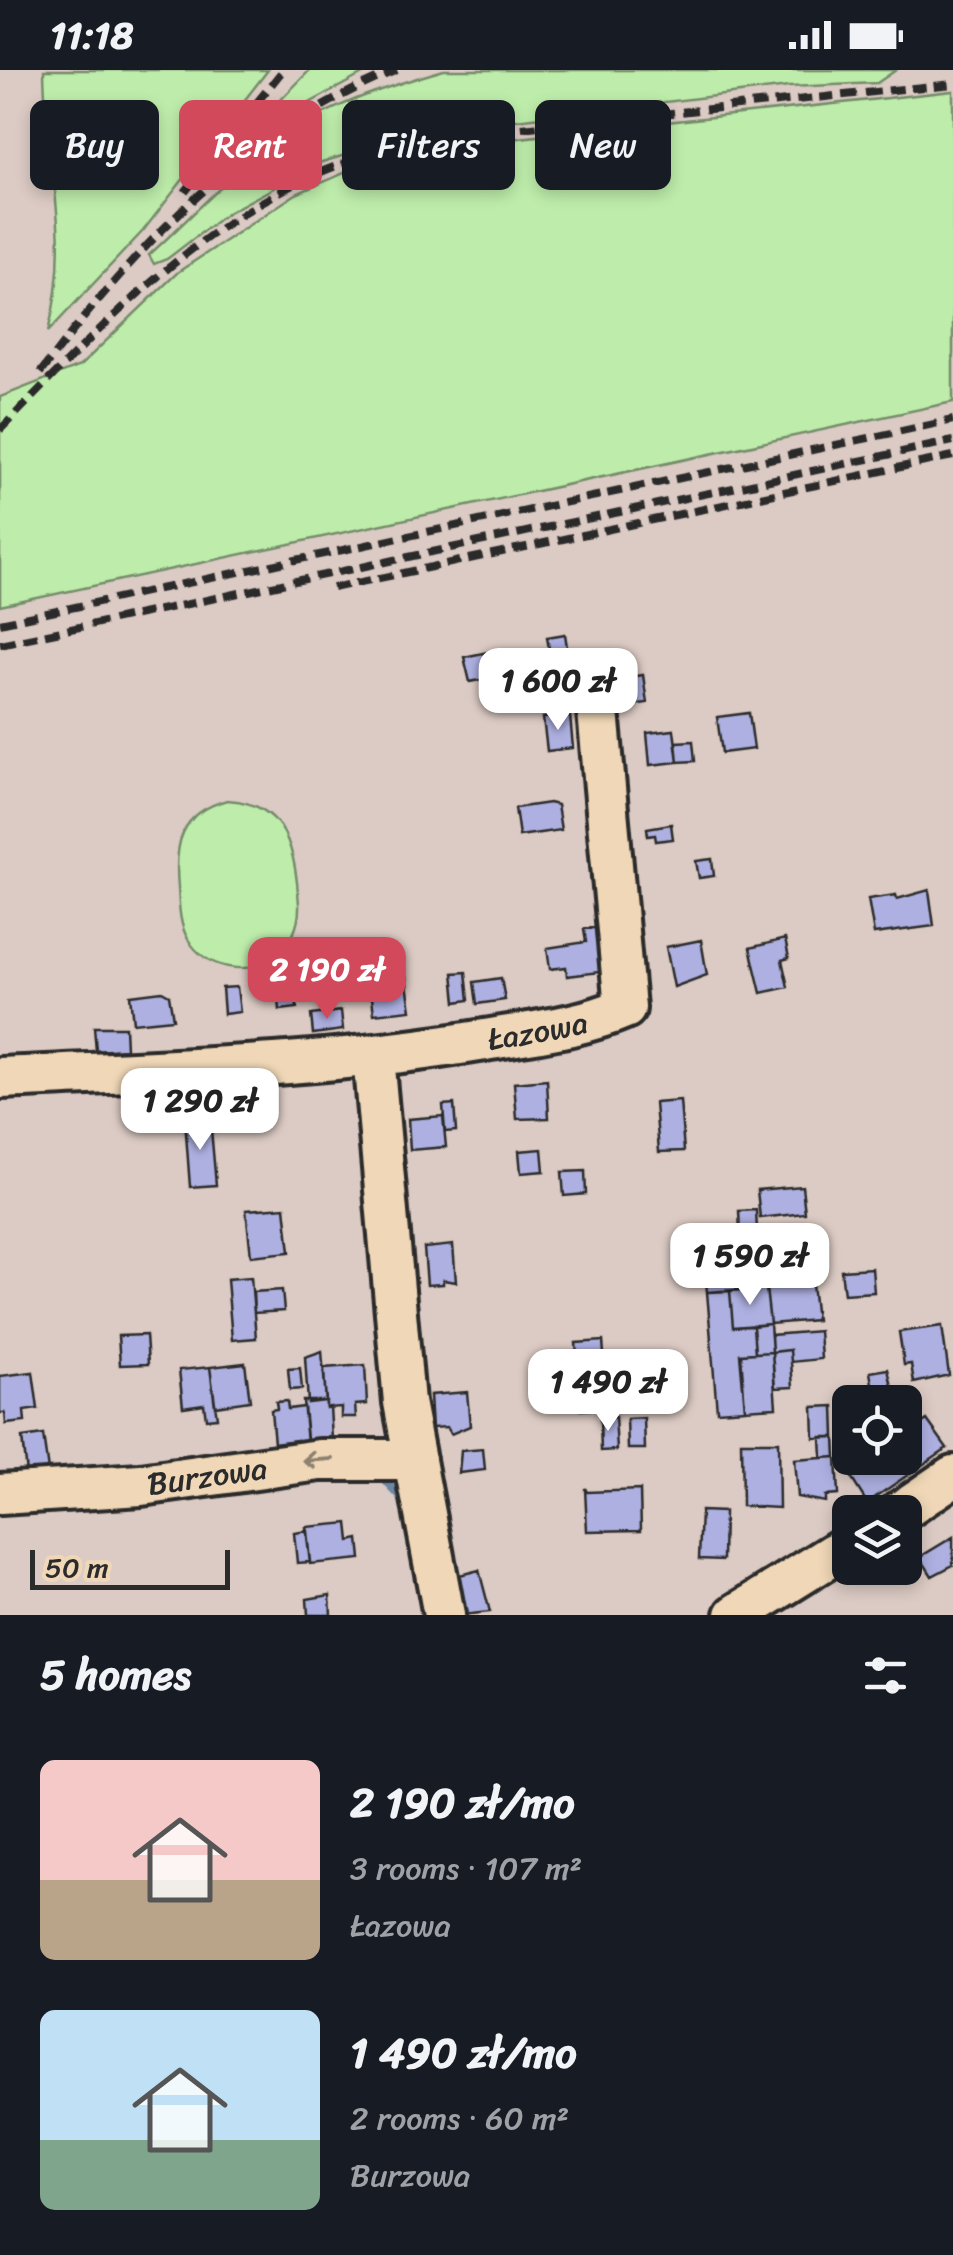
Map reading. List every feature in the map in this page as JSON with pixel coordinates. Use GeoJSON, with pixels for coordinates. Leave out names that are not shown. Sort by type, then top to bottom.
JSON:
{"type":"FeatureCollection","features":[{"type":"Feature","properties":{"kind":"street","name":"Łazowa"},"geometry":{"type":"LineString","coordinates":[[0,1078],[373,1056],[544,1030],[625,1008],[594,678]]}},
{"type":"Feature","properties":{"kind":"street"},"geometry":{"type":"LineString","coordinates":[[373,1056],[404,1402],[444,1615]]}},
{"type":"Feature","properties":{"kind":"street","name":"Burzowa"},"geometry":{"type":"LineString","coordinates":[[0,1494],[140,1485],[320,1460],[415,1460]]}},
{"type":"Feature","properties":{"kind":"street"},"geometry":{"type":"LineString","coordinates":[[922,1497],[953,1476]]}},
{"type":"Feature","properties":{"kind":"street"},"geometry":{"type":"LineString","coordinates":[[736,1615],[784,1603],[832,1560]]}},
{"type":"Feature","properties":{"kind":"green space"},"geometry":{"type":"Polygon","coordinates":[[[44,70],[268,70],[245,100],[179,100],[179,185],[143,231],[48,332],[58,263],[55,190],[159,190],[159,100],[46,100],[44,70]]]}},
{"type":"Feature","properties":{"kind":"green space"},"geometry":{"type":"Polygon","coordinates":[[[310,70],[370,70],[315,100],[281,100],[310,70]]]}},
{"type":"Feature","properties":{"kind":"green space"},"geometry":{"type":"Polygon","coordinates":[[[444,70],[896,70],[877,83],[789,87],[671,101],[535,100],[535,118],[515,120],[515,100],[354,100],[444,70]]]}},
{"type":"Feature","properties":{"kind":"green space"},"geometry":{"type":"Polygon","coordinates":[[[953,91],[953,402],[0,606],[0,397],[80,366],[178,272],[296,194],[322,190],[322,183],[342,174],[342,190],[515,190],[515,138],[535,136],[535,190],[671,190],[671,122],[953,91]]]}},
{"type":"Feature","properties":{"kind":"green space"},"geometry":{"type":"Polygon","coordinates":[[[342,105],[342,156],[322,162],[322,115],[342,105]]]}},
{"type":"Feature","properties":{"kind":"green space"},"geometry":{"type":"Polygon","coordinates":[[[219,190],[270,190],[227,213],[167,259],[154,264],[149,255],[219,190]]]}},
{"type":"Feature","properties":{"kind":"green space"},"geometry":{"type":"Polygon","coordinates":[[[227,800],[247,803],[276,821],[295,866],[299,912],[293,934],[275,957],[252,967],[227,967],[205,957],[188,939],[180,914],[177,857],[183,832],[199,813],[227,800]]]}},
{"type":"Feature","properties":{"kind":"building"},"geometry":{"type":"Polygon","coordinates":[[[565,634],[572,679],[543,683],[545,691],[530,694],[528,685],[519,687],[513,654],[549,649],[547,637],[565,634]]]}},
{"type":"Feature","properties":{"kind":"building"},"geometry":{"type":"Polygon","coordinates":[[[488,652],[494,677],[470,682],[464,657],[488,652]]]}},
{"type":"Feature","properties":{"kind":"building"},"geometry":{"type":"Polygon","coordinates":[[[643,675],[647,703],[618,707],[614,679],[643,675]]]}},
{"type":"Feature","properties":{"kind":"building"},"geometry":{"type":"Polygon","coordinates":[[[749,713],[754,749],[722,753],[717,717],[749,713]]]}},
{"type":"Feature","properties":{"kind":"building"},"geometry":{"type":"Polygon","coordinates":[[[570,716],[573,748],[547,751],[543,718],[570,716]]]}},
{"type":"Feature","properties":{"kind":"building"},"geometry":{"type":"Polygon","coordinates":[[[674,730],[678,762],[650,765],[647,733],[674,730]]]}},
{"type":"Feature","properties":{"kind":"building"},"geometry":{"type":"Polygon","coordinates":[[[693,741],[695,761],[678,762],[676,742],[693,741]]]}},
{"type":"Feature","properties":{"kind":"building"},"geometry":{"type":"Polygon","coordinates":[[[557,805],[561,830],[519,836],[515,808],[557,805]]]}},
{"type":"Feature","properties":{"kind":"building"},"geometry":{"type":"Polygon","coordinates":[[[671,824],[673,839],[656,841],[655,835],[648,836],[647,828],[671,824]]]}},
{"type":"Feature","properties":{"kind":"building"},"geometry":{"type":"Polygon","coordinates":[[[712,859],[714,876],[699,878],[696,861],[712,859]]]}},
{"type":"Feature","properties":{"kind":"building"},"geometry":{"type":"Polygon","coordinates":[[[929,890],[934,926],[874,934],[868,899],[896,895],[897,899],[929,890]]]}},
{"type":"Feature","properties":{"kind":"building"},"geometry":{"type":"Polygon","coordinates":[[[602,927],[608,971],[567,976],[566,967],[550,969],[547,948],[586,942],[584,929],[602,927]]]}},
{"type":"Feature","properties":{"kind":"building"},"geometry":{"type":"Polygon","coordinates":[[[785,939],[789,958],[782,960],[788,987],[761,993],[750,948],[785,939]]]}},
{"type":"Feature","properties":{"kind":"building"},"geometry":{"type":"Polygon","coordinates":[[[701,940],[707,975],[674,987],[666,947],[701,940]]]}},
{"type":"Feature","properties":{"kind":"building"},"geometry":{"type":"Polygon","coordinates":[[[345,968],[347,988],[320,991],[318,971],[345,968]]]}},
{"type":"Feature","properties":{"kind":"building"},"geometry":{"type":"Polygon","coordinates":[[[466,972],[469,1000],[456,1002],[453,973],[466,972]]]}},
{"type":"Feature","properties":{"kind":"building"},"geometry":{"type":"Polygon","coordinates":[[[406,977],[411,1010],[374,1014],[370,982],[406,977]]]}},
{"type":"Feature","properties":{"kind":"building"},"geometry":{"type":"Polygon","coordinates":[[[295,978],[297,1008],[280,1010],[277,980],[295,978]]]}},
{"type":"Feature","properties":{"kind":"building"},"geometry":{"type":"Polygon","coordinates":[[[501,978],[505,1000],[477,1004],[474,982],[501,978]]]}},
{"type":"Feature","properties":{"kind":"building"},"geometry":{"type":"Polygon","coordinates":[[[237,987],[240,1012],[224,1014],[222,988],[237,987]]]}},
{"type":"Feature","properties":{"kind":"building"},"geometry":{"type":"Polygon","coordinates":[[[162,991],[169,995],[173,1019],[133,1023],[130,995],[162,991]]]}},
{"type":"Feature","properties":{"kind":"building"},"geometry":{"type":"Polygon","coordinates":[[[341,1011],[343,1030],[313,1034],[311,1015],[341,1011]]]}},
{"type":"Feature","properties":{"kind":"building"},"geometry":{"type":"Polygon","coordinates":[[[94,1027],[125,1027],[126,1049],[96,1051],[94,1027]]]}},
{"type":"Feature","properties":{"kind":"building"},"geometry":{"type":"Polygon","coordinates":[[[547,1080],[549,1118],[517,1119],[514,1083],[547,1080]]]}},
{"type":"Feature","properties":{"kind":"building"},"geometry":{"type":"Polygon","coordinates":[[[680,1101],[684,1151],[659,1152],[655,1103],[680,1101]]]}},
{"type":"Feature","properties":{"kind":"building"},"geometry":{"type":"Polygon","coordinates":[[[454,1104],[456,1131],[445,1132],[443,1105],[454,1104]]]}},
{"type":"Feature","properties":{"kind":"building"},"geometry":{"type":"Polygon","coordinates":[[[443,1116],[446,1147],[410,1150],[408,1119],[443,1116]]]}},
{"type":"Feature","properties":{"kind":"building"},"geometry":{"type":"Polygon","coordinates":[[[210,1118],[216,1185],[190,1187],[185,1120],[210,1118]]]}},
{"type":"Feature","properties":{"kind":"building"},"geometry":{"type":"Polygon","coordinates":[[[542,1149],[544,1171],[521,1173],[519,1151],[542,1149]]]}},
{"type":"Feature","properties":{"kind":"building"},"geometry":{"type":"Polygon","coordinates":[[[585,1171],[586,1194],[564,1196],[562,1172],[585,1171]]]}},
{"type":"Feature","properties":{"kind":"building"},"geometry":{"type":"Polygon","coordinates":[[[802,1186],[805,1213],[760,1218],[757,1190],[802,1186]]]}},
{"type":"Feature","properties":{"kind":"building"},"geometry":{"type":"Polygon","coordinates":[[[285,1207],[290,1252],[251,1256],[246,1210],[285,1207]]]}},
{"type":"Feature","properties":{"kind":"building"},"geometry":{"type":"Polygon","coordinates":[[[756,1210],[758,1252],[741,1253],[739,1211],[756,1210]]]}},
{"type":"Feature","properties":{"kind":"building"},"geometry":{"type":"Polygon","coordinates":[[[453,1245],[456,1282],[443,1280],[443,1284],[427,1285],[424,1248],[453,1245]]]}},
{"type":"Feature","properties":{"kind":"building"},"geometry":{"type":"Polygon","coordinates":[[[761,1264],[763,1288],[707,1292],[705,1269],[761,1264]]]}},
{"type":"Feature","properties":{"kind":"building"},"geometry":{"type":"Polygon","coordinates":[[[872,1268],[874,1292],[844,1294],[841,1270],[872,1268]]]}},
{"type":"Feature","properties":{"kind":"building"},"geometry":{"type":"Polygon","coordinates":[[[251,1277],[256,1338],[232,1340],[227,1279],[251,1277]]]}},
{"type":"Feature","properties":{"kind":"building"},"geometry":{"type":"Polygon","coordinates":[[[812,1284],[816,1320],[770,1324],[766,1288],[812,1284]]]}},
{"type":"Feature","properties":{"kind":"building"},"geometry":{"type":"Polygon","coordinates":[[[766,1288],[770,1324],[733,1327],[730,1291],[766,1288]]]}},
{"type":"Feature","properties":{"kind":"building"},"geometry":{"type":"Polygon","coordinates":[[[282,1290],[284,1311],[254,1313],[253,1292],[282,1290]]]}},
{"type":"Feature","properties":{"kind":"building"},"geometry":{"type":"Polygon","coordinates":[[[730,1291],[733,1327],[753,1326],[755,1353],[740,1354],[745,1409],[717,1411],[707,1292],[730,1291]]]}},
{"type":"Feature","properties":{"kind":"building"},"geometry":{"type":"Polygon","coordinates":[[[770,1324],[772,1352],[755,1353],[753,1326],[770,1324]]]}},
{"type":"Feature","properties":{"kind":"building"},"geometry":{"type":"Polygon","coordinates":[[[942,1326],[949,1375],[914,1383],[911,1364],[904,1365],[899,1332],[942,1326]]]}},
{"type":"Feature","properties":{"kind":"building"},"geometry":{"type":"Polygon","coordinates":[[[819,1331],[821,1359],[791,1362],[790,1350],[772,1352],[771,1335],[819,1331]]]}},
{"type":"Feature","properties":{"kind":"building"},"geometry":{"type":"Polygon","coordinates":[[[146,1335],[148,1364],[120,1365],[118,1336],[146,1335]]]}},
{"type":"Feature","properties":{"kind":"building"},"geometry":{"type":"Polygon","coordinates":[[[603,1341],[607,1392],[595,1394],[596,1409],[581,1410],[576,1343],[603,1341]]]}},
{"type":"Feature","properties":{"kind":"building"},"geometry":{"type":"Polygon","coordinates":[[[790,1350],[793,1387],[775,1388],[772,1352],[790,1350]]]}},
{"type":"Feature","properties":{"kind":"building"},"geometry":{"type":"Polygon","coordinates":[[[322,1351],[326,1401],[308,1403],[305,1357],[322,1351]]]}},
{"type":"Feature","properties":{"kind":"building"},"geometry":{"type":"Polygon","coordinates":[[[772,1352],[776,1407],[745,1409],[741,1354],[772,1352]]]}},
{"type":"Feature","properties":{"kind":"building"},"geometry":{"type":"Polygon","coordinates":[[[245,1363],[250,1401],[215,1406],[210,1367],[245,1363]]]}},
{"type":"Feature","properties":{"kind":"building"},"geometry":{"type":"Polygon","coordinates":[[[365,1365],[367,1404],[355,1405],[356,1417],[341,1417],[341,1407],[326,1408],[324,1368],[365,1365]]]}},
{"type":"Feature","properties":{"kind":"building"},"geometry":{"type":"Polygon","coordinates":[[[210,1367],[217,1418],[206,1419],[204,1404],[183,1407],[179,1370],[210,1367]]]}},
{"type":"Feature","properties":{"kind":"building"},"geometry":{"type":"Polygon","coordinates":[[[300,1368],[302,1389],[290,1390],[288,1369],[300,1368]]]}},
{"type":"Feature","properties":{"kind":"building"},"geometry":{"type":"Polygon","coordinates":[[[888,1369],[892,1385],[872,1385],[870,1372],[888,1369]]]}},
{"type":"Feature","properties":{"kind":"building"},"geometry":{"type":"Polygon","coordinates":[[[33,1372],[38,1409],[24,1411],[25,1422],[6,1424],[5,1413],[0,1413],[0,1376],[33,1372]]]}},
{"type":"Feature","properties":{"kind":"building"},"geometry":{"type":"Polygon","coordinates":[[[467,1392],[470,1426],[451,1434],[447,1427],[432,1428],[430,1395],[467,1392]]]}},
{"type":"Feature","properties":{"kind":"building"},"geometry":{"type":"Polygon","coordinates":[[[287,1401],[288,1409],[304,1407],[308,1449],[298,1450],[297,1440],[274,1443],[271,1410],[277,1409],[276,1402],[287,1401]]]}},
{"type":"Feature","properties":{"kind":"building"},"geometry":{"type":"Polygon","coordinates":[[[303,1401],[326,1401],[326,1408],[330,1407],[332,1439],[307,1442],[303,1401]]]}},
{"type":"Feature","properties":{"kind":"building"},"geometry":{"type":"Polygon","coordinates":[[[832,1406],[832,1437],[814,1438],[813,1407],[832,1406]]]}},
{"type":"Feature","properties":{"kind":"building"},"geometry":{"type":"Polygon","coordinates":[[[615,1417],[617,1450],[601,1451],[600,1419],[615,1417]]]}},
{"type":"Feature","properties":{"kind":"building"},"geometry":{"type":"Polygon","coordinates":[[[644,1418],[645,1449],[628,1449],[627,1419],[644,1418]]]}},
{"type":"Feature","properties":{"kind":"building"},"geometry":{"type":"Polygon","coordinates":[[[927,1420],[947,1448],[922,1465],[922,1423],[927,1420]]]}},
{"type":"Feature","properties":{"kind":"building"},"geometry":{"type":"Polygon","coordinates":[[[43,1435],[48,1470],[26,1473],[22,1438],[43,1435]]]}},
{"type":"Feature","properties":{"kind":"building"},"geometry":{"type":"Polygon","coordinates":[[[821,1437],[832,1437],[832,1457],[822,1458],[821,1437]]]}},
{"type":"Feature","properties":{"kind":"building"},"geometry":{"type":"Polygon","coordinates":[[[741,1442],[778,1442],[779,1508],[742,1506],[741,1442]]]}},
{"type":"Feature","properties":{"kind":"building"},"geometry":{"type":"Polygon","coordinates":[[[483,1449],[485,1470],[459,1473],[461,1451],[483,1449]]]}},
{"type":"Feature","properties":{"kind":"building"},"geometry":{"type":"Polygon","coordinates":[[[832,1457],[838,1495],[825,1496],[825,1502],[797,1497],[794,1460],[832,1457]]]}},
{"type":"Feature","properties":{"kind":"building"},"geometry":{"type":"Polygon","coordinates":[[[908,1475],[879,1495],[862,1495],[850,1476],[908,1475]]]}},
{"type":"Feature","properties":{"kind":"building"},"geometry":{"type":"Polygon","coordinates":[[[585,1488],[587,1492],[640,1490],[641,1530],[587,1531],[585,1488]]]}},
{"type":"Feature","properties":{"kind":"building"},"geometry":{"type":"Polygon","coordinates":[[[701,1511],[724,1512],[723,1560],[699,1559],[701,1511]]]}},
{"type":"Feature","properties":{"kind":"building"},"geometry":{"type":"Polygon","coordinates":[[[348,1523],[350,1541],[359,1539],[361,1559],[310,1564],[306,1527],[348,1523]]]}},
{"type":"Feature","properties":{"kind":"building"},"geometry":{"type":"Polygon","coordinates":[[[307,1531],[310,1562],[297,1563],[294,1533],[307,1531]]]}},
{"type":"Feature","properties":{"kind":"building"},"geometry":{"type":"Polygon","coordinates":[[[953,1537],[953,1565],[932,1576],[922,1556],[953,1537]]]}},
{"type":"Feature","properties":{"kind":"building"},"geometry":{"type":"Polygon","coordinates":[[[479,1570],[490,1612],[462,1615],[452,1577],[479,1570]]]}},
{"type":"Feature","properties":{"kind":"building"},"geometry":{"type":"Polygon","coordinates":[[[330,1595],[331,1615],[308,1615],[307,1599],[330,1595]]]}},
{"type":"Feature","properties":{"kind":"waterway"},"geometry":{"type":"LineString","coordinates":[[381,1476],[405,1502]]}},
{"type":"Feature","properties":{"kind":"railway"},"geometry":{"type":"LineString","coordinates":[[185,192],[283,70]]}},
{"type":"Feature","properties":{"kind":"railway"},"geometry":{"type":"LineString","coordinates":[[40,373],[116,279],[198,196],[289,126],[397,70]]}},
{"type":"Feature","properties":{"kind":"railway"},"geometry":{"type":"LineString","coordinates":[[0,430],[100,329],[171,266],[248,210],[328,169],[409,145],[494,131],[953,84]]}},
{"type":"Feature","properties":{"kind":"railway"},"geometry":{"type":"LineString","coordinates":[[0,623],[953,420]]}},
{"type":"Feature","properties":{"kind":"railway"},"geometry":{"type":"LineString","coordinates":[[0,644],[953,441]]}},
{"type":"Feature","properties":{"kind":"railway"},"geometry":{"type":"LineString","coordinates":[[333,588],[953,456]]}}]}
